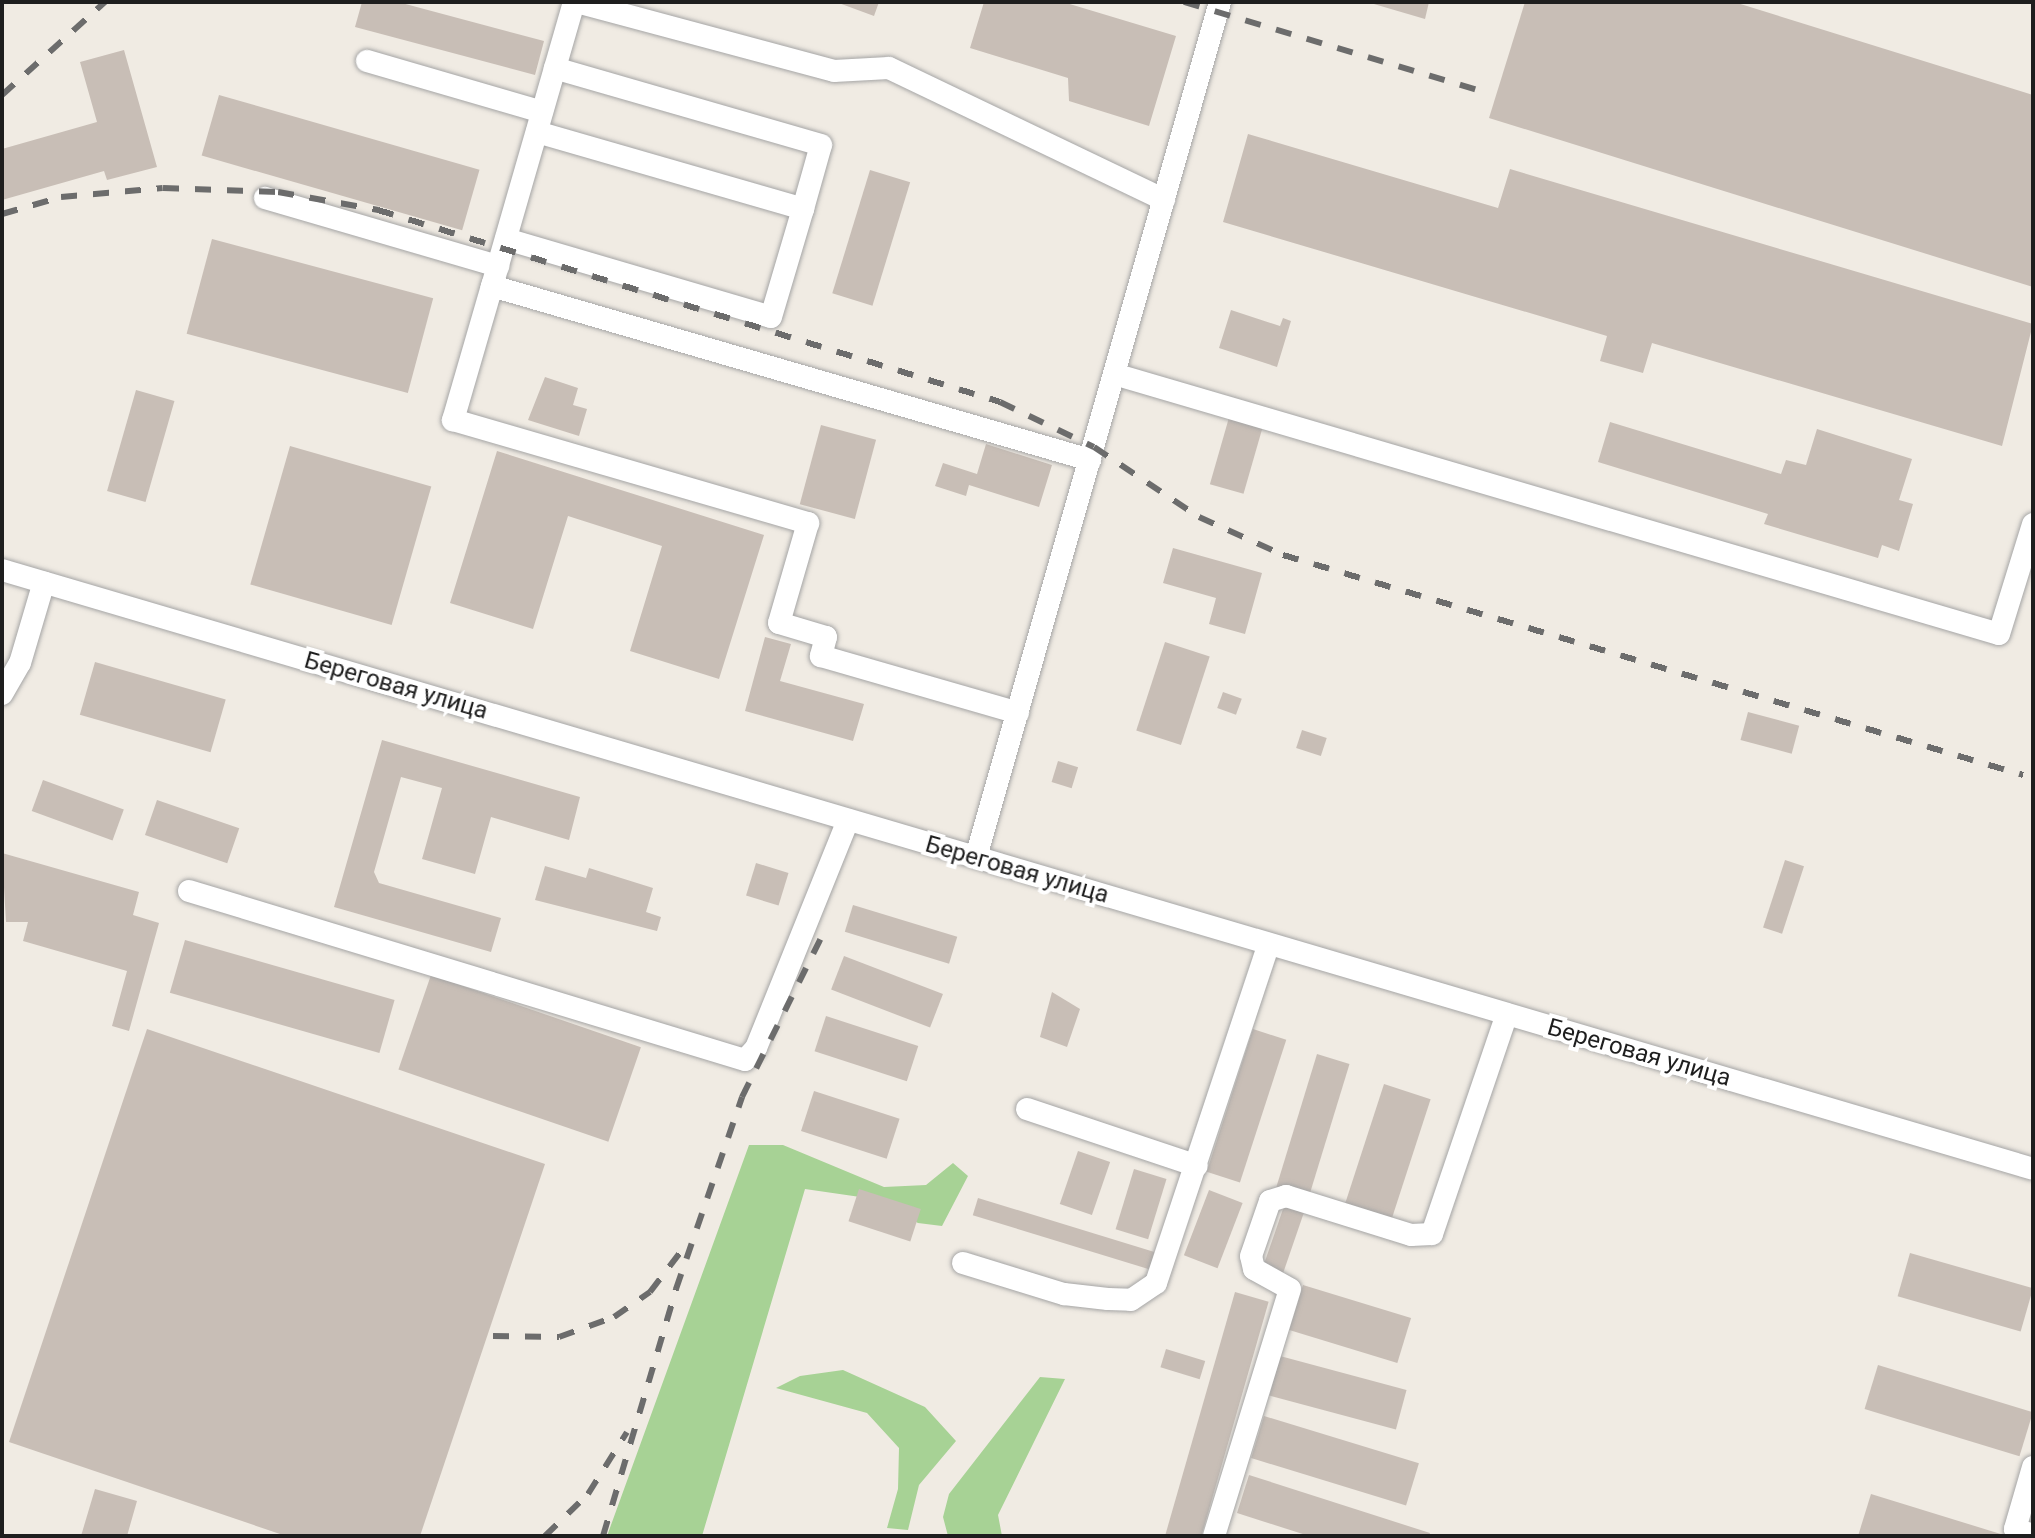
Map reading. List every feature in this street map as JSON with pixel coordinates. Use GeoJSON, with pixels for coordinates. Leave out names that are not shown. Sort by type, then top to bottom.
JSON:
{"type":"FeatureCollection","features":[{"type":"Feature","properties":{"kind":"street"},"geometry":{"type":"LineString","coordinates":[[1018,713],[821,656],[826,637],[779,623],[808,523],[453,420],[575,2],[834,71],[889,68],[1164,200]]}},
{"type":"Feature","properties":{"kind":"street"},"geometry":{"type":"LineString","coordinates":[[976,857],[1220,2]]}},
{"type":"Feature","properties":{"kind":"street"},"geometry":{"type":"LineString","coordinates":[[367,61],[539,122],[803,209]]}},
{"type":"Feature","properties":{"kind":"street"},"geometry":{"type":"LineString","coordinates":[[506,239],[771,317],[803,209],[821,145],[555,68]]}},
{"type":"Feature","properties":{"kind":"street"},"geometry":{"type":"LineString","coordinates":[[265,198],[495,276],[1090,460]]}},
{"type":"Feature","properties":{"kind":"street"},"geometry":{"type":"LineString","coordinates":[[1114,374],[1999,634],[2033,524]]}},
{"type":"Feature","properties":{"kind":"street","name":"Береговая улица"},"geometry":{"type":"LineString","coordinates":[[2,570],[2033,1169]]}},
{"type":"Feature","properties":{"kind":"street"},"geometry":{"type":"LineString","coordinates":[[2,694],[20,663],[44,582]]}},
{"type":"Feature","properties":{"kind":"street"},"geometry":{"type":"LineString","coordinates":[[189,891],[745,1060],[756,1048],[848,820]]}},
{"type":"Feature","properties":{"kind":"street"},"geometry":{"type":"LineString","coordinates":[[963,1263],[1064,1294],[1131,1300],[1156,1283],[1269,944]]}},
{"type":"Feature","properties":{"kind":"street"},"geometry":{"type":"LineString","coordinates":[[1214,1536],[1290,1289],[1254,1269],[1251,1256],[1270,1201],[1286,1196],[1411,1235],[1432,1234],[1507,1014]]}},
{"type":"Feature","properties":{"kind":"street"},"geometry":{"type":"LineString","coordinates":[[1027,1109],[1197,1166]]}},
{"type":"Feature","properties":{"kind":"street"},"geometry":{"type":"LineString","coordinates":[[2033,1467],[2015,1529],[2033,1535]]}},
{"type":"Feature","properties":{"kind":"green space"},"geometry":{"type":"Polygon","coordinates":[[[749,1145],[783,1145],[884,1187],[926,1185],[953,1163],[968,1176],[942,1226],[918,1223],[874,1199],[805,1189],[702,1536],[607,1536],[749,1145]]]}},
{"type":"Feature","properties":{"kind":"green space"},"geometry":{"type":"Polygon","coordinates":[[[843,1370],[925,1407],[956,1441],[919,1485],[908,1530],[887,1528],[898,1489],[899,1448],[867,1413],[776,1388],[800,1376],[843,1370]]]}},
{"type":"Feature","properties":{"kind":"green space"},"geometry":{"type":"Polygon","coordinates":[[[1040,1377],[1065,1379],[998,1515],[1002,1536],[948,1536],[943,1517],[949,1494],[1040,1377]]]}},
{"type":"Feature","properties":{"kind":"building"},"geometry":{"type":"Polygon","coordinates":[[[362,2],[398,2],[544,41],[535,75],[355,27],[362,2]]]}},
{"type":"Feature","properties":{"kind":"building"},"geometry":{"type":"Polygon","coordinates":[[[836,2],[879,2],[874,16],[836,2]]]}},
{"type":"Feature","properties":{"kind":"building"},"geometry":{"type":"Polygon","coordinates":[[[984,2],[1063,2],[1176,36],[1149,126],[1069,101],[1068,78],[970,48],[984,2]]]}},
{"type":"Feature","properties":{"kind":"building"},"geometry":{"type":"Polygon","coordinates":[[[1367,2],[1429,2],[1425,19],[1367,2]]]}},
{"type":"Feature","properties":{"kind":"building"},"geometry":{"type":"Polygon","coordinates":[[[1525,2],[1734,2],[2033,95],[2033,287],[1489,118],[1525,2]]]}},
{"type":"Feature","properties":{"kind":"building"},"geometry":{"type":"Polygon","coordinates":[[[124,50],[157,167],[107,180],[104,171],[2,200],[2,149],[97,122],[80,62],[124,50]]]}},
{"type":"Feature","properties":{"kind":"building"},"geometry":{"type":"Polygon","coordinates":[[[219,95],[480,170],[462,230],[202,156],[219,95]]]}},
{"type":"Feature","properties":{"kind":"building"},"geometry":{"type":"Polygon","coordinates":[[[1248,134],[1498,208],[1510,169],[2033,324],[2002,446],[1652,343],[1643,373],[1600,361],[1607,336],[1223,222],[1248,134]]]}},
{"type":"Feature","properties":{"kind":"building"},"geometry":{"type":"Polygon","coordinates":[[[870,170],[910,182],[872,306],[832,293],[870,170]]]}},
{"type":"Feature","properties":{"kind":"building"},"geometry":{"type":"Polygon","coordinates":[[[212,239],[433,298],[408,393],[187,334],[212,239]]]}},
{"type":"Feature","properties":{"kind":"building"},"geometry":{"type":"Polygon","coordinates":[[[1231,310],[1280,326],[1283,318],[1291,321],[1277,367],[1219,348],[1231,310]]]}},
{"type":"Feature","properties":{"kind":"building"},"geometry":{"type":"Polygon","coordinates":[[[545,377],[578,388],[573,405],[587,409],[579,436],[528,420],[545,377]]]}},
{"type":"Feature","properties":{"kind":"building"},"geometry":{"type":"Polygon","coordinates":[[[136,390],[174,401],[146,502],[107,491],[136,390]]]}},
{"type":"Feature","properties":{"kind":"building"},"geometry":{"type":"Polygon","coordinates":[[[1230,414],[1264,424],[1244,494],[1210,484],[1230,414]]]}},
{"type":"Feature","properties":{"kind":"building"},"geometry":{"type":"Polygon","coordinates":[[[1610,422],[1781,474],[1786,460],[1806,465],[1817,429],[1912,459],[1899,500],[1913,504],[1899,551],[1882,545],[1878,558],[1764,524],[1768,514],[1598,462],[1610,422]]]}},
{"type":"Feature","properties":{"kind":"building"},"geometry":{"type":"Polygon","coordinates":[[[821,425],[876,440],[855,519],[800,504],[821,425]]]}},
{"type":"Feature","properties":{"kind":"building"},"geometry":{"type":"Polygon","coordinates":[[[986,444],[1052,465],[1039,507],[969,485],[966,496],[935,486],[943,463],[977,474],[986,444]]]}},
{"type":"Feature","properties":{"kind":"building"},"geometry":{"type":"Polygon","coordinates":[[[290,446],[431,487],[392,625],[250,584],[290,446]]]}},
{"type":"Feature","properties":{"kind":"building"},"geometry":{"type":"Polygon","coordinates":[[[497,451],[764,535],[719,679],[630,651],[662,546],[568,516],[533,629],[450,603],[497,451]]]}},
{"type":"Feature","properties":{"kind":"building"},"geometry":{"type":"Polygon","coordinates":[[[1173,548],[1262,573],[1245,634],[1209,624],[1216,598],[1163,583],[1173,548]]]}},
{"type":"Feature","properties":{"kind":"building"},"geometry":{"type":"Polygon","coordinates":[[[765,637],[791,644],[780,681],[864,704],[853,741],[745,711],[765,637]]]}},
{"type":"Feature","properties":{"kind":"building"},"geometry":{"type":"Polygon","coordinates":[[[1165,642],[1210,657],[1181,745],[1136,730],[1165,642]]]}},
{"type":"Feature","properties":{"kind":"building"},"geometry":{"type":"Polygon","coordinates":[[[95,662],[226,699],[211,752],[80,715],[95,662]]]}},
{"type":"Feature","properties":{"kind":"building"},"geometry":{"type":"Polygon","coordinates":[[[1223,692],[1242,699],[1236,715],[1217,708],[1223,692]]]}},
{"type":"Feature","properties":{"kind":"building"},"geometry":{"type":"Polygon","coordinates":[[[1748,712],[1799,726],[1792,754],[1740,740],[1748,712]]]}},
{"type":"Feature","properties":{"kind":"building"},"geometry":{"type":"Polygon","coordinates":[[[1302,730],[1327,738],[1321,756],[1296,748],[1302,730]]]}},
{"type":"Feature","properties":{"kind":"building"},"geometry":{"type":"Polygon","coordinates":[[[382,740],[580,797],[569,840],[491,817],[475,874],[422,859],[442,788],[401,777],[374,872],[379,883],[501,918],[491,952],[334,907],[382,740]]]}},
{"type":"Feature","properties":{"kind":"building"},"geometry":{"type":"Polygon","coordinates":[[[1058,761],[1078,767],[1072,788],[1052,782],[1058,761]]]}},
{"type":"Feature","properties":{"kind":"building"},"geometry":{"type":"Polygon","coordinates":[[[43,780],[124,809],[113,840],[32,811],[43,780]]]}},
{"type":"Feature","properties":{"kind":"building"},"geometry":{"type":"Polygon","coordinates":[[[157,800],[239,828],[227,863],[145,835],[157,800]]]}},
{"type":"Feature","properties":{"kind":"building"},"geometry":{"type":"Polygon","coordinates":[[[2,853],[139,892],[133,915],[159,923],[129,1031],[112,1026],[127,971],[23,941],[28,922],[6,922],[2,853]]]}},
{"type":"Feature","properties":{"kind":"building"},"geometry":{"type":"Polygon","coordinates":[[[1785,860],[1804,866],[1782,934],[1763,928],[1785,860]]]}},
{"type":"Feature","properties":{"kind":"building"},"geometry":{"type":"Polygon","coordinates":[[[756,863],[789,873],[779,905],[746,896],[756,863]]]}},
{"type":"Feature","properties":{"kind":"building"},"geometry":{"type":"Polygon","coordinates":[[[545,866],[586,878],[589,868],[653,888],[646,912],[661,917],[657,931],[535,900],[545,866]]]}},
{"type":"Feature","properties":{"kind":"building"},"geometry":{"type":"Polygon","coordinates":[[[853,905],[957,937],[949,964],[845,932],[853,905]]]}},
{"type":"Feature","properties":{"kind":"building"},"geometry":{"type":"Polygon","coordinates":[[[185,940],[395,1000],[379,1053],[170,993],[185,940]]]}},
{"type":"Feature","properties":{"kind":"building"},"geometry":{"type":"Polygon","coordinates":[[[844,956],[943,994],[930,1028],[831,990],[844,956]]]}},
{"type":"Feature","properties":{"kind":"building"},"geometry":{"type":"Polygon","coordinates":[[[431,975],[641,1047],[608,1142],[398,1070],[431,975]]]}},
{"type":"Feature","properties":{"kind":"building"},"geometry":{"type":"Polygon","coordinates":[[[1052,992],[1080,1009],[1067,1047],[1040,1037],[1052,992]]]}},
{"type":"Feature","properties":{"kind":"building"},"geometry":{"type":"Polygon","coordinates":[[[826,1016],[918,1046],[907,1081],[815,1051],[826,1016]]]}},
{"type":"Feature","properties":{"kind":"building"},"geometry":{"type":"Polygon","coordinates":[[[147,1029],[545,1164],[420,1536],[286,1536],[9,1442],[147,1029]]]}},
{"type":"Feature","properties":{"kind":"building"},"geometry":{"type":"Polygon","coordinates":[[[1253,1029],[1286,1040],[1240,1182],[1207,1172],[1253,1029]]]}},
{"type":"Feature","properties":{"kind":"building"},"geometry":{"type":"Polygon","coordinates":[[[1317,1054],[1350,1064],[1309,1197],[1276,1187],[1317,1054]]]}},
{"type":"Feature","properties":{"kind":"building"},"geometry":{"type":"Polygon","coordinates":[[[1384,1084],[1431,1099],[1390,1224],[1344,1209],[1384,1084]]]}},
{"type":"Feature","properties":{"kind":"building"},"geometry":{"type":"Polygon","coordinates":[[[814,1091],[900,1119],[887,1159],[801,1131],[814,1091]]]}},
{"type":"Feature","properties":{"kind":"building"},"geometry":{"type":"Polygon","coordinates":[[[1078,1151],[1110,1162],[1092,1215],[1060,1204],[1078,1151]]]}},
{"type":"Feature","properties":{"kind":"building"},"geometry":{"type":"Polygon","coordinates":[[[1134,1169],[1167,1179],[1148,1239],[1116,1229],[1134,1169]]]}},
{"type":"Feature","properties":{"kind":"building"},"geometry":{"type":"Polygon","coordinates":[[[859,1189],[921,1209],[910,1241],[848,1221],[859,1189]]]}},
{"type":"Feature","properties":{"kind":"building"},"geometry":{"type":"Polygon","coordinates":[[[1209,1190],[1243,1203],[1218,1268],[1184,1255],[1209,1190]]]}},
{"type":"Feature","properties":{"kind":"building"},"geometry":{"type":"Polygon","coordinates":[[[978,1198],[1157,1253],[1152,1270],[973,1215],[978,1198]]]}},
{"type":"Feature","properties":{"kind":"building"},"geometry":{"type":"Polygon","coordinates":[[[1284,1206],[1304,1213],[1283,1274],[1263,1267],[1284,1206]]]}},
{"type":"Feature","properties":{"kind":"building"},"geometry":{"type":"Polygon","coordinates":[[[1910,1253],[2033,1288],[2021,1332],[1898,1296],[1910,1253]]]}},
{"type":"Feature","properties":{"kind":"building"},"geometry":{"type":"Polygon","coordinates":[[[1303,1285],[1411,1318],[1397,1363],[1289,1330],[1303,1285]]]}},
{"type":"Feature","properties":{"kind":"building"},"geometry":{"type":"Polygon","coordinates":[[[1235,1292],[1269,1302],[1201,1536],[1165,1536],[1235,1292]]]}},
{"type":"Feature","properties":{"kind":"building"},"geometry":{"type":"Polygon","coordinates":[[[1166,1349],[1205,1361],[1200,1379],[1160,1367],[1166,1349]]]}},
{"type":"Feature","properties":{"kind":"building"},"geometry":{"type":"Polygon","coordinates":[[[1280,1356],[1407,1390],[1396,1430],[1269,1396],[1280,1356]]]}},
{"type":"Feature","properties":{"kind":"building"},"geometry":{"type":"Polygon","coordinates":[[[1878,1365],[2033,1412],[2019,1456],[1865,1409],[1878,1365]]]}},
{"type":"Feature","properties":{"kind":"building"},"geometry":{"type":"Polygon","coordinates":[[[1264,1416],[1419,1463],[1406,1505],[1251,1458],[1264,1416]]]}},
{"type":"Feature","properties":{"kind":"building"},"geometry":{"type":"Polygon","coordinates":[[[1249,1475],[1430,1533],[1429,1536],[1309,1536],[1237,1513],[1249,1475]]]}},
{"type":"Feature","properties":{"kind":"building"},"geometry":{"type":"Polygon","coordinates":[[[95,1489],[137,1501],[127,1536],[81,1536],[95,1489]]]}},
{"type":"Feature","properties":{"kind":"building"},"geometry":{"type":"Polygon","coordinates":[[[1871,1494],[2004,1535],[2004,1536],[1858,1536],[1871,1494]]]}},
{"type":"Feature","properties":{"kind":"railway"},"geometry":{"type":"LineString","coordinates":[[2,95],[105,2]]}},
{"type":"Feature","properties":{"kind":"railway"},"geometry":{"type":"LineString","coordinates":[[1184,2],[1484,92]]}},
{"type":"Feature","properties":{"kind":"railway"},"geometry":{"type":"LineString","coordinates":[[2,214],[61,197],[163,188],[278,192],[378,210],[1000,402],[1094,447],[1199,517],[1283,555],[2023,775]]}},
{"type":"Feature","properties":{"kind":"railway"},"geometry":{"type":"LineString","coordinates":[[603,1536],[676,1289],[742,1097],[821,938]]}},
{"type":"Feature","properties":{"kind":"railway"},"geometry":{"type":"LineString","coordinates":[[493,1336],[559,1337],[614,1317],[650,1292],[682,1250]]}},
{"type":"Feature","properties":{"kind":"railway"},"geometry":{"type":"LineString","coordinates":[[545,1536],[588,1494],[627,1432]]}}]}
